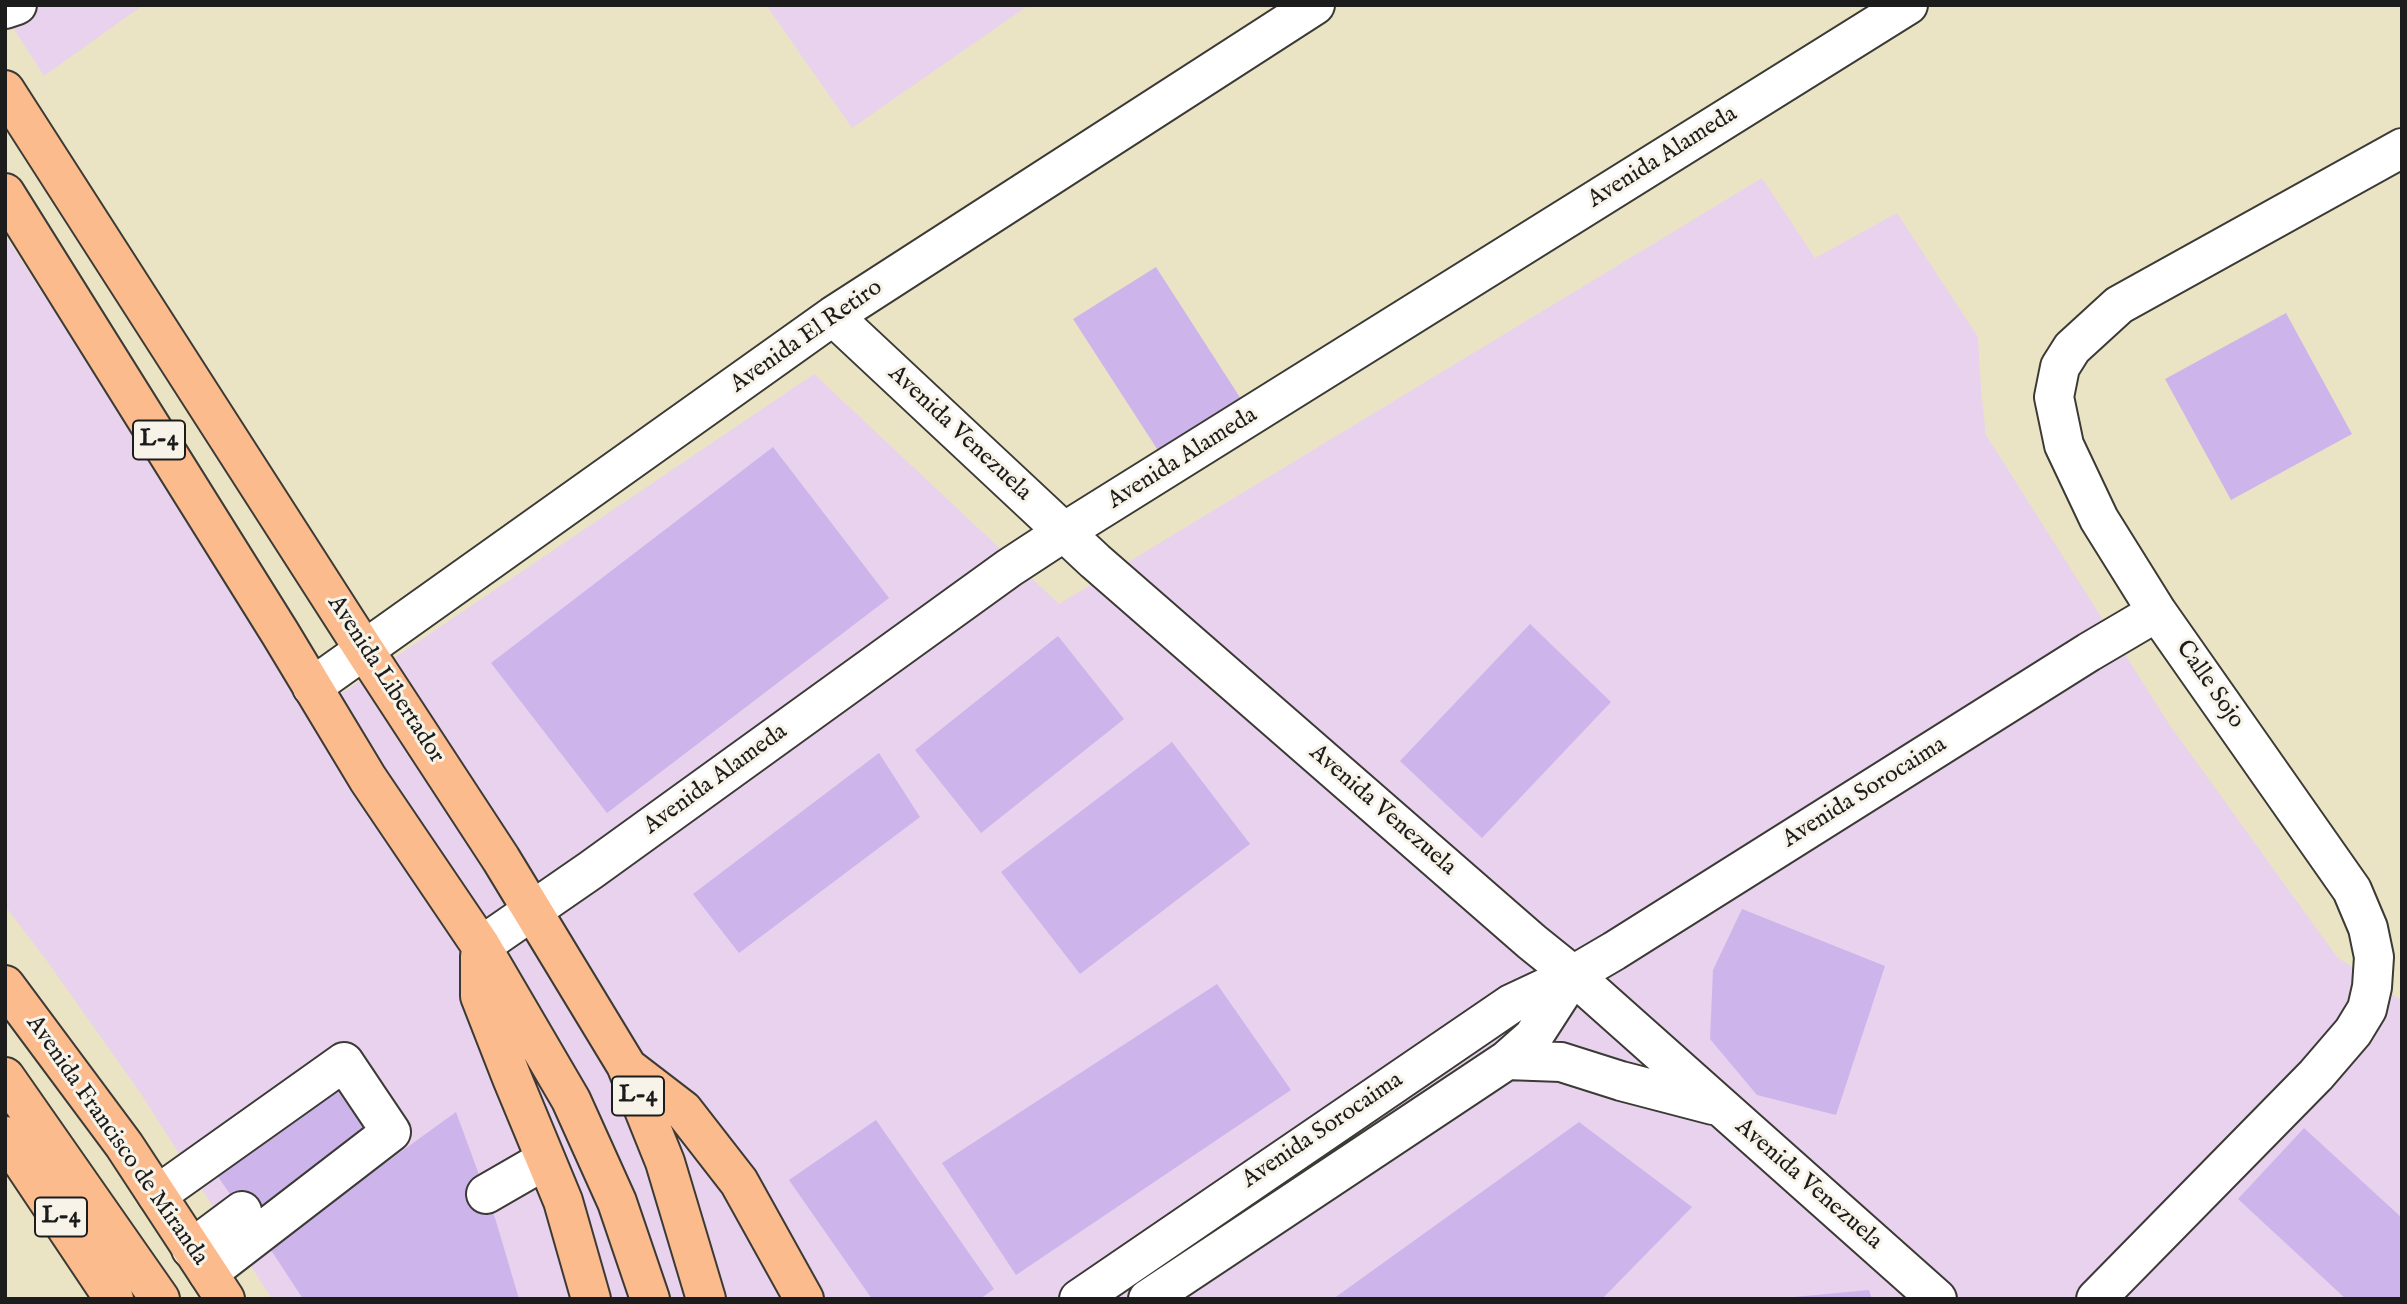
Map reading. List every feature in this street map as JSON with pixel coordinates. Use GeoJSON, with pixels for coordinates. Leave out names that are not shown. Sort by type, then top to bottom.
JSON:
{"type":"FeatureCollection","features":[{"type":"Feature","properties":{"kind":"main road","name":"Avenida Libertador"},"geometry":{"type":"LineString","coordinates":[[5,90],[533,911],[626,1065],[665,1162],[706,1299]]}},
{"type":"Feature","properties":{"kind":"main road","name":"L-4"},"geometry":{"type":"LineString","coordinates":[[5,193],[368,779],[481,946],[571,1100],[618,1202],[650,1299]]}},
{"type":"Feature","properties":{"kind":"main road"},"geometry":{"type":"LineString","coordinates":[[481,946],[480,996],[563,1201],[591,1299]]}},
{"type":"Feature","properties":{"kind":"main road","name":"Avenida Francisco de Miranda"},"geometry":{"type":"LineString","coordinates":[[5,985],[124,1145],[208,1274]]}},
{"type":"Feature","properties":{"kind":"main road","name":"L-4"},"geometry":{"type":"LineString","coordinates":[[626,1065],[683,1110],[739,1182],[804,1299]]}},
{"type":"Feature","properties":{"kind":"main road","name":"L-4"},"geometry":{"type":"LineString","coordinates":[[5,1077],[160,1299]]}},
{"type":"Feature","properties":{"kind":"main road","name":"L-4"},"geometry":{"type":"LineString","coordinates":[[5,1136],[114,1299]]}},
{"type":"Feature","properties":{"kind":"street"},"geometry":{"type":"LineString","coordinates":[[5,9],[18,5]]}},
{"type":"Feature","properties":{"kind":"street","name":"Avenida El Retiro"},"geometry":{"type":"LineString","coordinates":[[312,687],[833,316],[1315,5]]}},
{"type":"Feature","properties":{"kind":"street","name":"Avenida Alameda"},"geometry":{"type":"LineString","coordinates":[[481,946],[1009,568],[1908,5]]}},
{"type":"Feature","properties":{"kind":"street","name":"Calle Sojo"},"geometry":{"type":"LineString","coordinates":[[2096,1299],[2316,1075],[2353,1032],[2367,1009],[2374,957],[2368,928],[2351,890],[2157,612],[2099,519],[2064,445],[2054,397],[2060,367],[2072,348],[2119,305],[2402,148]]}},
{"type":"Feature","properties":{"kind":"street","name":"Avenida Venezuela"},"geometry":{"type":"LineString","coordinates":[[833,316],[1064,532],[1573,975],[1937,1299]]}},
{"type":"Feature","properties":{"kind":"street","name":"Avenida Sorocaima"},"geometry":{"type":"LineString","coordinates":[[1079,1299],[1511,1004],[1573,975],[2157,612]]}},
{"type":"Feature","properties":{"kind":"street","name":"Avenida Sorocaima"},"geometry":{"type":"LineString","coordinates":[[1148,1299],[1507,1060],[1532,1037],[1573,975]]}},
{"type":"Feature","properties":{"kind":"street"},"geometry":{"type":"LineString","coordinates":[[1507,1060],[1561,1062],[1621,1081],[1719,1106]]}},
{"type":"Feature","properties":{"kind":"street"},"geometry":{"type":"LineString","coordinates":[[157,1195],[344,1062],[391,1132],[208,1274]]}},
{"type":"Feature","properties":{"kind":"street"},"geometry":{"type":"LineString","coordinates":[[486,1194],[545,1160]]}},
{"type":"Feature","properties":{"kind":"street"},"geometry":{"type":"LineString","coordinates":[[208,1274],[242,1211]]}},
{"type":"Feature","properties":{"kind":"shaded area"},"geometry":{"type":"Polygon","coordinates":[[[5,5],[143,5],[44,76],[5,15],[5,5]]]}},
{"type":"Feature","properties":{"kind":"shaded area"},"geometry":{"type":"Polygon","coordinates":[[[766,5],[1029,5],[852,128],[766,5]]]}},
{"type":"Feature","properties":{"kind":"shaded area"},"geometry":{"type":"Polygon","coordinates":[[[1762,178],[1815,258],[1897,213],[1978,337],[1986,435],[2169,724],[2337,957],[2402,1001],[2402,1299],[272,1299],[141,1094],[5,906],[5,235],[193,525],[311,714],[814,374],[1059,604],[1762,178]]]}},
{"type":"Feature","properties":{"kind":"building"},"geometry":{"type":"Polygon","coordinates":[[[1156,267],[1241,399],[1159,452],[1073,319],[1156,267]]]}},
{"type":"Feature","properties":{"kind":"building"},"geometry":{"type":"Polygon","coordinates":[[[2286,313],[2352,434],[2231,500],[2165,379],[2286,313]]]}},
{"type":"Feature","properties":{"kind":"building"},"geometry":{"type":"Polygon","coordinates":[[[773,447],[889,598],[607,813],[491,663],[773,447]]]}},
{"type":"Feature","properties":{"kind":"building"},"geometry":{"type":"Polygon","coordinates":[[[1530,624],[1611,702],[1482,838],[1400,761],[1530,624]]]}},
{"type":"Feature","properties":{"kind":"building"},"geometry":{"type":"Polygon","coordinates":[[[1058,636],[1124,719],[981,833],[915,750],[1058,636]]]}},
{"type":"Feature","properties":{"kind":"building"},"geometry":{"type":"Polygon","coordinates":[[[1172,742],[1250,844],[1080,974],[1001,872],[1172,742]]]}},
{"type":"Feature","properties":{"kind":"building"},"geometry":{"type":"Polygon","coordinates":[[[879,753],[920,817],[739,953],[693,894],[879,753]]]}},
{"type":"Feature","properties":{"kind":"building"},"geometry":{"type":"Polygon","coordinates":[[[1742,909],[1885,966],[1836,1115],[1757,1095],[1710,1039],[1713,970],[1742,909]]]}},
{"type":"Feature","properties":{"kind":"building"},"geometry":{"type":"Polygon","coordinates":[[[1217,984],[1291,1090],[1016,1275],[942,1163],[1217,984]]]}},
{"type":"Feature","properties":{"kind":"building"},"geometry":{"type":"Polygon","coordinates":[[[333,1084],[371,1139],[250,1223],[212,1168],[333,1084]]]}},
{"type":"Feature","properties":{"kind":"building"},"geometry":{"type":"Polygon","coordinates":[[[456,1112],[496,1221],[519,1299],[303,1299],[269,1247],[456,1112]]]}},
{"type":"Feature","properties":{"kind":"building"},"geometry":{"type":"Polygon","coordinates":[[[876,1120],[994,1289],[980,1299],[872,1299],[789,1180],[876,1120]]]}},
{"type":"Feature","properties":{"kind":"building"},"geometry":{"type":"Polygon","coordinates":[[[1579,1122],[1692,1207],[1602,1299],[1333,1299],[1579,1122]]]}},
{"type":"Feature","properties":{"kind":"building"},"geometry":{"type":"Polygon","coordinates":[[[2304,1128],[2402,1218],[2402,1299],[2346,1299],[2238,1199],[2304,1128]]]}},
{"type":"Feature","properties":{"kind":"building"},"geometry":{"type":"Polygon","coordinates":[[[1869,1290],[1872,1299],[1794,1299],[1794,1297],[1869,1290]]]}}]}
